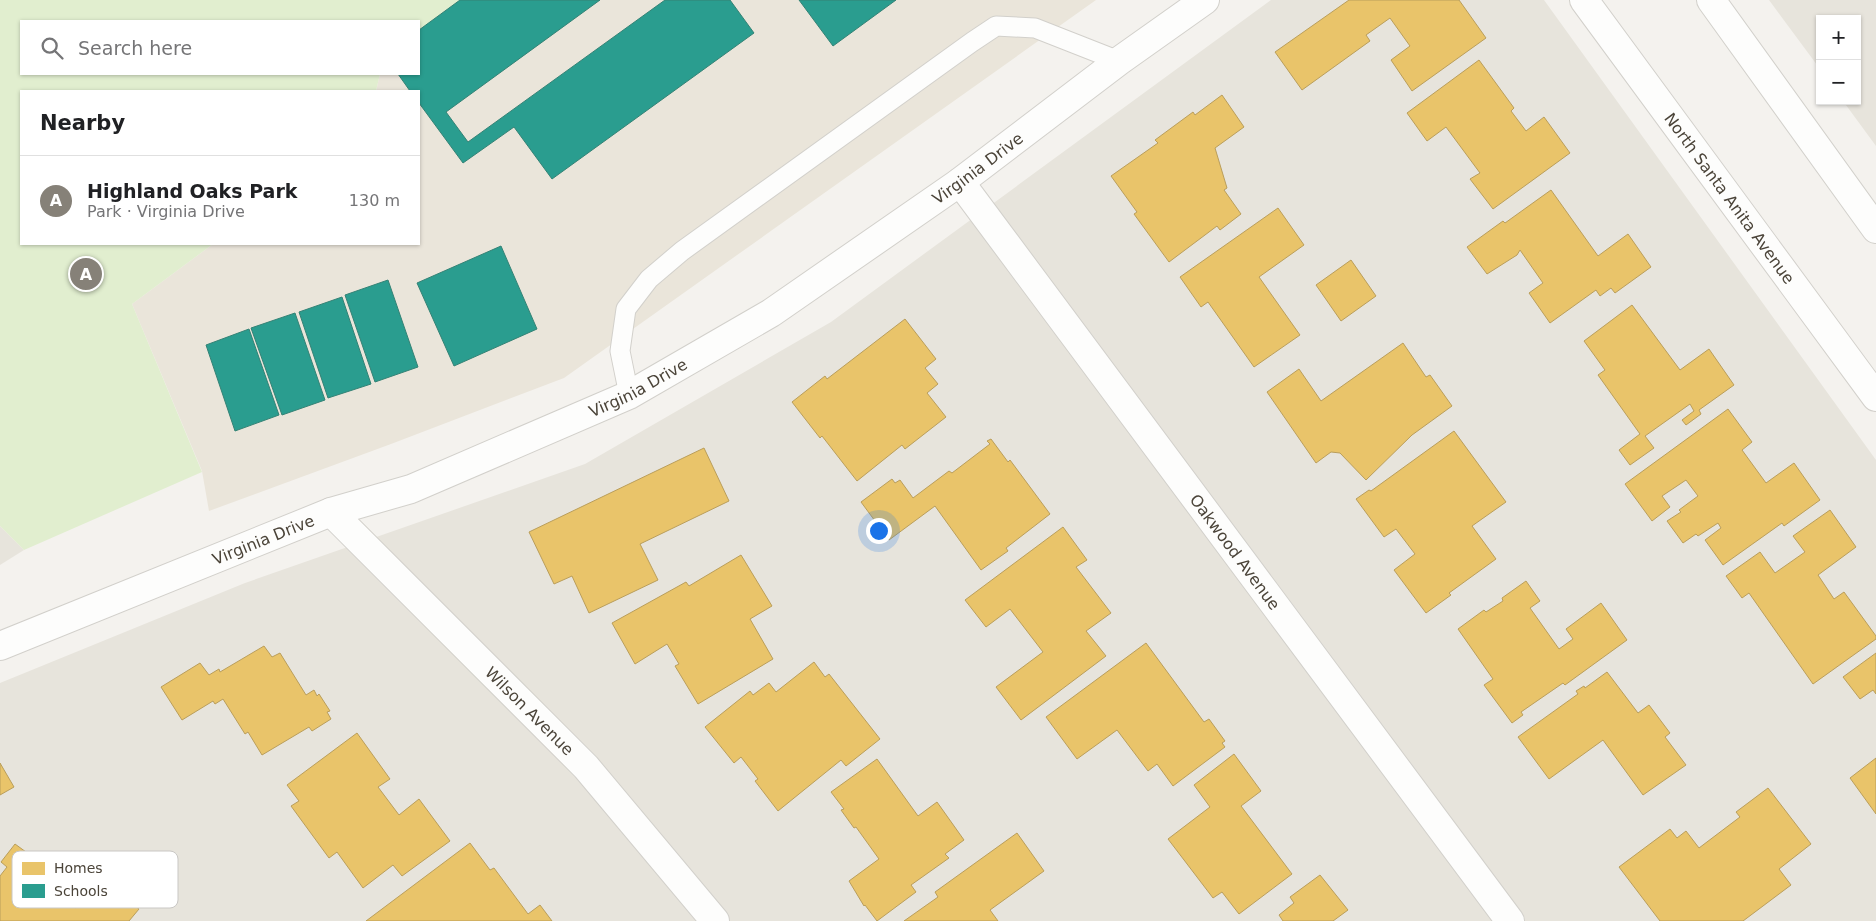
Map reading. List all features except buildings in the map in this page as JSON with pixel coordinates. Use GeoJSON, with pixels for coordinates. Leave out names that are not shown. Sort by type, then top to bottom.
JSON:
{"type":"FeatureCollection","features":[{"type":"Feature","properties":{"kind":"street","name":"Virginia Drive"},"geometry":{"type":"LineString","coordinates":[[0,646],[331,512],[411,489],[629,394],[771,314],[960,182],[1120,61],[1205,0]]}},
{"type":"Feature","properties":{"kind":"street","name":"North Santa Anita Avenue"},"geometry":{"type":"LineString","coordinates":[[1584,0],[1876,397]]}},
{"type":"Feature","properties":{"kind":"street"},"geometry":{"type":"LineString","coordinates":[[1711,0],[1876,229]]}},
{"type":"Feature","properties":{"kind":"street","name":"Oakwood Avenue"},"geometry":{"type":"LineString","coordinates":[[960,182],[1510,921]]}},
{"type":"Feature","properties":{"kind":"street","name":"Wilson Avenue"},"geometry":{"type":"LineString","coordinates":[[331,512],[586,767],[715,921]]}},
{"type":"Feature","properties":{"kind":"lane"},"geometry":{"type":"LineString","coordinates":[[629,394],[620,351],[626,309],[649,279],[682,251],[972,42],[996,26],[1035,28],[1120,61]]}},
{"type":"Feature","properties":{"kind":"shaded area"},"geometry":{"type":"Polygon","coordinates":[[[460,0],[1096,0],[564,378],[209,511],[202,471],[132,304],[212,245],[420,245],[420,90],[376,90],[380,75],[420,75],[420,29],[460,0]]]}},
{"type":"Feature","properties":{"kind":"shaded area"},"geometry":{"type":"Polygon","coordinates":[[[1271,0],[1544,0],[1876,460],[1876,921],[0,921],[0,683],[245,583],[585,464],[831,322],[1271,0]]]}},
{"type":"Feature","properties":{"kind":"shaded area"},"geometry":{"type":"Polygon","coordinates":[[[1769,0],[1876,0],[1876,146],[1846,105],[1861,105],[1861,15],[1816,15],[1816,64],[1769,0]]]}},
{"type":"Feature","properties":{"kind":"shaded area"},"geometry":{"type":"Polygon","coordinates":[[[0,526],[24,550],[0,565],[0,526]]]}},
{"type":"Feature","properties":{"kind":"green space"},"geometry":{"type":"Polygon","coordinates":[[[0,0],[460,0],[420,29],[420,20],[20,20],[20,75],[380,75],[376,90],[20,90],[20,245],[212,245],[132,304],[202,472],[24,550],[0,526],[0,0]]]}},
{"type":"Feature","properties":{"kind":"place","name":"Highland Oaks Park"},"geometry":{"type":"Point","coordinates":[86,274]}}]}
